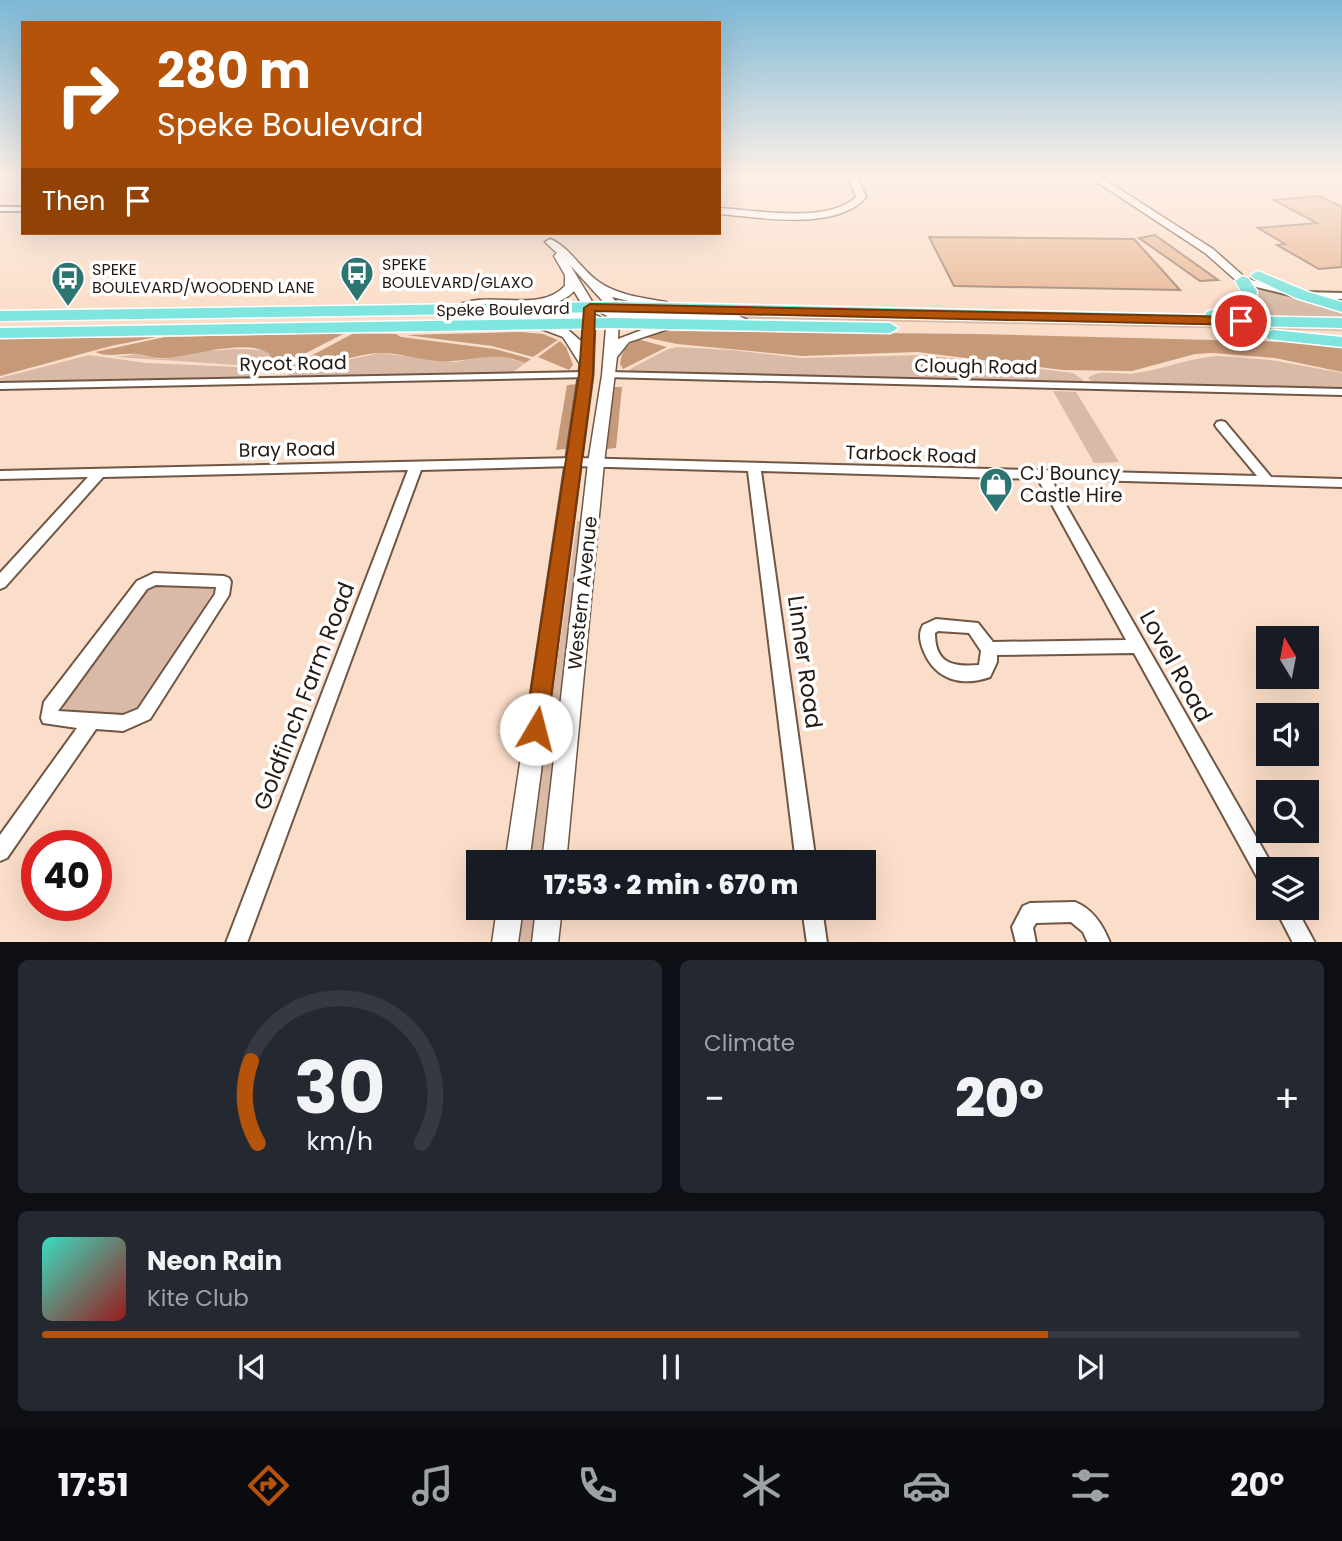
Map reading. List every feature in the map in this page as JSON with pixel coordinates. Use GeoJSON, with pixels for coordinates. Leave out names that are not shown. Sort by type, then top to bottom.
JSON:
{"type":"FeatureCollection","features":[{"type":"Feature","properties":{"kind":"highway"},"geometry":{"type":"LineString","coordinates":[[1191,320],[1228,312],[1248,302],[1251,278],[1342,307]]}},
{"type":"Feature","properties":{"kind":"highway","name":"Speke Boulevard"},"geometry":{"type":"LineString","coordinates":[[1,321],[458,309],[589,316],[683,309],[1342,323]]}},
{"type":"Feature","properties":{"kind":"highway","name":"Speke Boulevard"},"geometry":{"type":"LineString","coordinates":[[614,315],[672,324],[1342,336]]}},
{"type":"Feature","properties":{"kind":"highway","name":"Speke Boulevard"},"geometry":{"type":"LineString","coordinates":[[1,321],[174,328],[532,324],[589,316]]}},
{"type":"Feature","properties":{"kind":"highway"},"geometry":{"type":"LineString","coordinates":[[1274,335],[1342,342]]}},
{"type":"Feature","properties":{"kind":"street"},"geometry":{"type":"LineString","coordinates":[[1161,220],[1251,278],[1342,294]]}},
{"type":"Feature","properties":{"kind":"street"},"geometry":{"type":"LineString","coordinates":[[547,237],[614,315],[627,318],[739,320],[755,326]]}},
{"type":"Feature","properties":{"kind":"street"},"geometry":{"type":"LineString","coordinates":[[575,272],[620,297],[683,309]]}},
{"type":"Feature","properties":{"kind":"street"},"geometry":{"type":"LineString","coordinates":[[458,309],[488,303],[545,301],[559,297],[571,287],[575,272]]}},
{"type":"Feature","properties":{"kind":"street"},"geometry":{"type":"LineString","coordinates":[[575,272],[589,316]]}},
{"type":"Feature","properties":{"kind":"street"},"geometry":{"type":"LineString","coordinates":[[1302,295],[1342,294]]}},
{"type":"Feature","properties":{"kind":"street","name":"Western Avenue"},"geometry":{"type":"LineString","coordinates":[[555,850],[614,315]]}},
{"type":"Feature","properties":{"kind":"street","name":"Western Avenue"},"geometry":{"type":"LineString","coordinates":[[519,850],[574,462],[586,370],[589,316]]}},
{"type":"Feature","properties":{"kind":"street"},"geometry":{"type":"LineString","coordinates":[[532,324],[562,330],[575,339],[586,370]]}},
{"type":"Feature","properties":{"kind":"street"},"geometry":{"type":"LineString","coordinates":[[610,366],[625,339],[655,327],[672,324]]}},
{"type":"Feature","properties":{"kind":"street","name":"Clough Road"},"geometry":{"type":"LineString","coordinates":[[610,366],[1342,391]]}},
{"type":"Feature","properties":{"kind":"street","name":"Rycot Road"},"geometry":{"type":"LineString","coordinates":[[0,386],[586,370]]}},
{"type":"Feature","properties":{"kind":"street"},"geometry":{"type":"LineString","coordinates":[[1221,425],[1267,480]]}},
{"type":"Feature","properties":{"kind":"street","name":"Tarbock Road"},"geometry":{"type":"LineString","coordinates":[[574,462],[1342,482]]}},
{"type":"Feature","properties":{"kind":"street","name":"Bray Road"},"geometry":{"type":"LineString","coordinates":[[0,475],[574,462]]}},
{"type":"Feature","properties":{"kind":"street","name":"Goldfinch Farm Road"},"geometry":{"type":"LineString","coordinates":[[236,942],[416,466]]}},
{"type":"Feature","properties":{"kind":"street","name":"Linner Road"},"geometry":{"type":"LineString","coordinates":[[754,468],[804,850]]}},
{"type":"Feature","properties":{"kind":"street"},"geometry":{"type":"LineString","coordinates":[[0,583],[99,473]]}},
{"type":"Feature","properties":{"kind":"street","name":"Lovel Road"},"geometry":{"type":"LineString","coordinates":[[1042,475],[1256,857]]}},
{"type":"Feature","properties":{"kind":"street"},"geometry":{"type":"LineString","coordinates":[[154,579],[224,582],[222,595],[144,714],[123,723],[91,722],[49,718],[50,708],[142,585],[154,579]]}},
{"type":"Feature","properties":{"kind":"street"},"geometry":{"type":"LineString","coordinates":[[989,649],[1136,646]]}},
{"type":"Feature","properties":{"kind":"street"},"geometry":{"type":"LineString","coordinates":[[0,851],[91,722]]}},
{"type":"Feature","properties":{"kind":"street"},"geometry":{"type":"LineString","coordinates":[[1026,942],[1022,927],[1030,913],[1075,912],[1090,925],[1099,942]]}},
{"type":"Feature","properties":{"kind":"street"},"geometry":{"type":"LineString","coordinates":[[505,942],[508,920]]}},
{"type":"Feature","properties":{"kind":"street"},"geometry":{"type":"LineString","coordinates":[[545,942],[548,920]]}},
{"type":"Feature","properties":{"kind":"street"},"geometry":{"type":"LineString","coordinates":[[814,920],[817,942]]}},
{"type":"Feature","properties":{"kind":"street"},"geometry":{"type":"LineString","coordinates":[[1292,920],[1304,942]]}},
{"type":"Feature","properties":{"kind":"shaded area"},"geometry":{"type":"Polygon","coordinates":[[[1252,287],[1342,311],[1342,320],[1230,318],[1252,304],[1252,287]]]}},
{"type":"Feature","properties":{"kind":"shaded area"},"geometry":{"type":"Polygon","coordinates":[[[632,313],[1342,328],[1342,331],[633,316],[632,313]]]}},
{"type":"Feature","properties":{"kind":"shaded area"},"geometry":{"type":"Polygon","coordinates":[[[667,331],[977,334],[1293,342],[1342,346],[1342,372],[1275,358],[1213,353],[1195,354],[1132,371],[1063,370],[917,352],[802,356],[677,344],[644,337],[647,334],[667,331]]]}},
{"type":"Feature","properties":{"kind":"shaded area"},"geometry":{"type":"Polygon","coordinates":[[[521,332],[543,334],[558,340],[533,357],[492,346],[406,335],[521,332]]]}},
{"type":"Feature","properties":{"kind":"shaded area"},"geometry":{"type":"Polygon","coordinates":[[[345,333],[277,368],[268,367],[270,354],[248,347],[161,358],[95,352],[165,337],[345,333]]]}},
{"type":"Feature","properties":{"kind":"shaded area"},"geometry":{"type":"Polygon","coordinates":[[[354,333],[396,334],[401,337],[495,349],[531,359],[525,363],[502,357],[439,361],[378,353],[319,365],[288,368],[354,333]]]}},
{"type":"Feature","properties":{"kind":"shaded area"},"geometry":{"type":"Polygon","coordinates":[[[156,337],[111,346],[0,376],[0,339],[156,337]]]}},
{"type":"Feature","properties":{"kind":"shaded area"},"geometry":{"type":"Polygon","coordinates":[[[637,339],[667,347],[623,369],[620,364],[623,352],[637,339]]]}},
{"type":"Feature","properties":{"kind":"shaded area"},"geometry":{"type":"Polygon","coordinates":[[[560,341],[566,347],[573,365],[569,370],[538,357],[560,341]]]}},
{"type":"Feature","properties":{"kind":"shaded area"},"geometry":{"type":"Polygon","coordinates":[[[677,347],[801,358],[924,355],[1073,373],[1083,380],[1081,384],[630,373],[630,369],[677,347]]]}},
{"type":"Feature","properties":{"kind":"shaded area"},"geometry":{"type":"Polygon","coordinates":[[[266,350],[271,354],[268,367],[116,357],[136,354],[160,359],[193,352],[266,350]]]}},
{"type":"Feature","properties":{"kind":"shaded area"},"geometry":{"type":"Polygon","coordinates":[[[380,353],[455,362],[497,355],[525,363],[511,374],[289,378],[288,368],[313,367],[380,353]]]}},
{"type":"Feature","properties":{"kind":"shaded area"},"geometry":{"type":"Polygon","coordinates":[[[89,355],[146,363],[258,370],[248,378],[0,383],[0,378],[89,355]]]}},
{"type":"Feature","properties":{"kind":"shaded area"},"geometry":{"type":"Polygon","coordinates":[[[1217,356],[1271,360],[1342,373],[1342,390],[1095,384],[1088,378],[1099,373],[1136,373],[1217,356]]]}},
{"type":"Feature","properties":{"kind":"shaded area"},"geometry":{"type":"Polygon","coordinates":[[[578,384],[566,449],[556,450],[567,385],[578,384]]]}},
{"type":"Feature","properties":{"kind":"shaded area"},"geometry":{"type":"Polygon","coordinates":[[[613,387],[622,387],[616,448],[607,449],[613,387]]]}},
{"type":"Feature","properties":{"kind":"shaded area"},"geometry":{"type":"Polygon","coordinates":[[[1053,391],[1076,392],[1119,462],[1094,463],[1053,391]]]}},
{"type":"Feature","properties":{"kind":"shaded area"},"geometry":{"type":"Polygon","coordinates":[[[577,521],[584,521],[544,850],[531,850],[577,521]]]}},
{"type":"Feature","properties":{"kind":"shaded area"},"geometry":{"type":"Polygon","coordinates":[[[154,584],[210,586],[214,591],[145,701],[136,708],[117,714],[95,715],[62,711],[67,698],[143,591],[154,584]]]}},
{"type":"Feature","properties":{"kind":"shaded area"},"geometry":{"type":"Polygon","coordinates":[[[521,920],[535,920],[532,942],[518,942],[521,920]]]}},
{"type":"Feature","properties":{"kind":"building"},"geometry":{"type":"Polygon","coordinates":[[[1311,220],[1342,220],[1342,267],[1319,269],[1277,245],[1285,244],[1258,228],[1317,223],[1311,220]]]}},
{"type":"Feature","properties":{"kind":"building"},"geometry":{"type":"Polygon","coordinates":[[[1155,235],[1218,280],[1200,281],[1139,238],[1155,235]]]}},
{"type":"Feature","properties":{"kind":"building"},"geometry":{"type":"Polygon","coordinates":[[[929,237],[1134,239],[1180,290],[954,286],[929,237]]]}},
{"type":"Feature","properties":{"kind":"place","name":"SPEKE BOULEVARD/GLAXO"},"geometry":{"type":"Point","coordinates":[357,303]}},
{"type":"Feature","properties":{"kind":"place","name":"SPEKE BOULEVARD/WOODEND LANE"},"geometry":{"type":"Point","coordinates":[68,308]}},
{"type":"Feature","properties":{"kind":"place","name":"CJ Bouncy Castle Hire"},"geometry":{"type":"Point","coordinates":[996,514]}},
{"type":"Feature","properties":{"kind":"route"},"geometry":{"type":"LineString","coordinates":[[536,729],[586,374],[590,308],[1241,321]]}}]}
